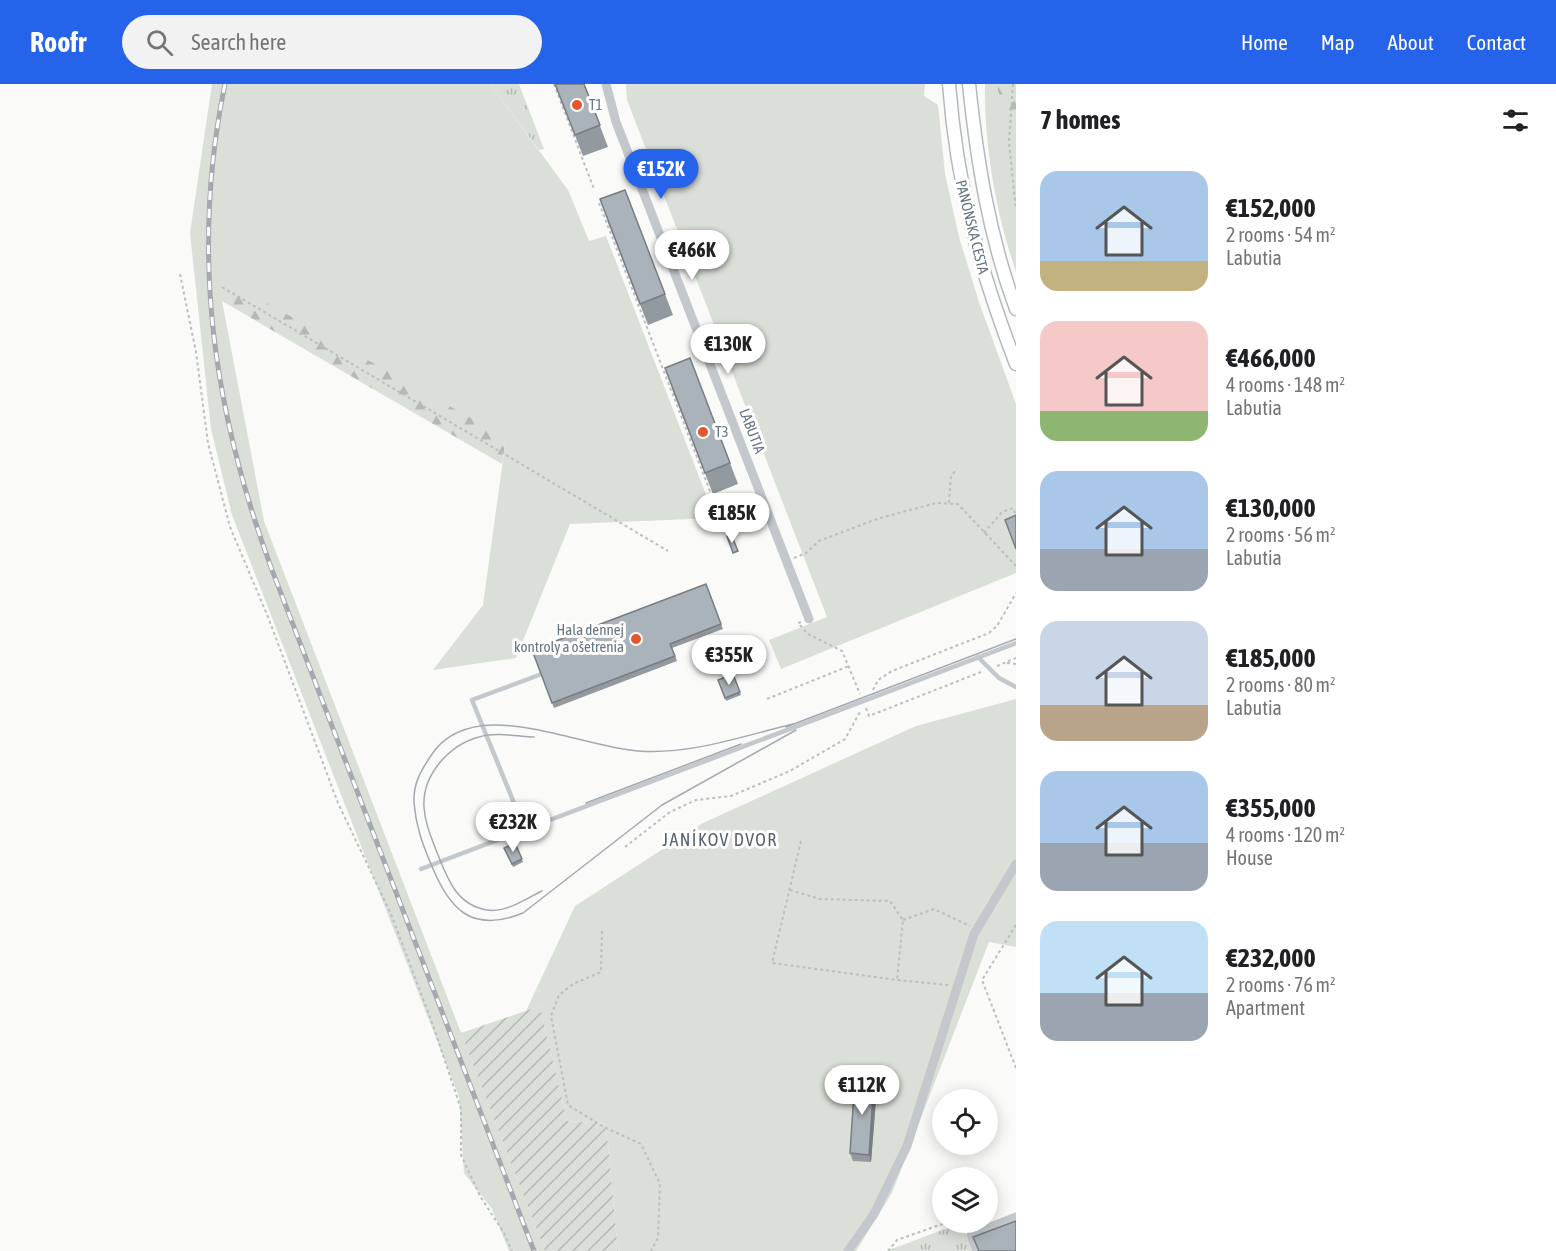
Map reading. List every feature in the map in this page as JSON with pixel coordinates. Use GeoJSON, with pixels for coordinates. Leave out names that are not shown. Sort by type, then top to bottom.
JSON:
{"type":"FeatureCollection","features":[{"type":"Feature","properties":{"kind":"main road","name":"PANÓNSKA CESTA"},"geometry":{"type":"LineString","coordinates":[[949,84],[955,148],[967,217],[990,297],[1016,364]]}},
{"type":"Feature","properties":{"kind":"main road","name":"PANÓNSKA CESTA"},"geometry":{"type":"LineString","coordinates":[[969,84],[982,192],[1000,264],[1016,309]]}},
{"type":"Feature","properties":{"kind":"street","name":"LABUTIA"},"geometry":{"type":"LineString","coordinates":[[606,84],[616,122],[809,619]]}},
{"type":"Feature","properties":{"kind":"street"},"geometry":{"type":"LineString","coordinates":[[848,1251],[874,1214],[907,1146],[956,985],[977,929],[1016,864]]}},
{"type":"Feature","properties":{"kind":"street"},"geometry":{"type":"LineString","coordinates":[[977,1251],[971,1235],[1016,1217]]}},
{"type":"Feature","properties":{"kind":"lane"},"geometry":{"type":"LineString","coordinates":[[421,869],[1016,643]]}},
{"type":"Feature","properties":{"kind":"lane"},"geometry":{"type":"LineString","coordinates":[[978,657],[989,669],[1016,687]]}},
{"type":"Feature","properties":{"kind":"lane"},"geometry":{"type":"LineString","coordinates":[[525,830],[472,700],[548,671]]}},
{"type":"Feature","properties":{"kind":"path"},"geometry":{"type":"LineString","coordinates":[[554,84],[594,189]]}},
{"type":"Feature","properties":{"kind":"path"},"geometry":{"type":"LineString","coordinates":[[1013,84],[1010,142],[1016,210]]}},
{"type":"Feature","properties":{"kind":"path"},"geometry":{"type":"LineString","coordinates":[[599,203],[720,517],[733,512]]}},
{"type":"Feature","properties":{"kind":"path"},"geometry":{"type":"LineString","coordinates":[[180,274],[196,352],[208,443],[230,527],[268,617],[338,803],[391,914],[435,1028],[461,1109],[461,1155],[480,1196],[504,1233],[512,1251]]}},
{"type":"Feature","properties":{"kind":"path"},"geometry":{"type":"LineString","coordinates":[[222,287],[668,551]]}},
{"type":"Feature","properties":{"kind":"path"},"geometry":{"type":"LineString","coordinates":[[949,503],[951,476],[957,469]]}},
{"type":"Feature","properties":{"kind":"path"},"geometry":{"type":"LineString","coordinates":[[786,562],[806,554],[819,541],[877,519],[927,505],[949,503],[958,504],[984,533],[999,545],[1016,566]]}},
{"type":"Feature","properties":{"kind":"path"},"geometry":{"type":"LineString","coordinates":[[984,533],[1002,512],[1013,508],[1016,515]]}},
{"type":"Feature","properties":{"kind":"path"},"geometry":{"type":"LineString","coordinates":[[625,847],[670,812],[696,800],[731,796],[766,783],[845,739],[878,681],[892,671],[989,633],[1002,619],[1016,593]]}},
{"type":"Feature","properties":{"kind":"path"},"geometry":{"type":"LineString","coordinates":[[798,623],[808,634],[842,651],[869,716],[1016,658]]}},
{"type":"Feature","properties":{"kind":"path"},"geometry":{"type":"LineString","coordinates":[[1005,663],[1016,664]]}},
{"type":"Feature","properties":{"kind":"path"},"geometry":{"type":"LineString","coordinates":[[767,699],[849,666]]}},
{"type":"Feature","properties":{"kind":"path"},"geometry":{"type":"LineString","coordinates":[[801,841],[772,963],[897,980],[956,985]]}},
{"type":"Feature","properties":{"kind":"path"},"geometry":{"type":"LineString","coordinates":[[789,889],[820,899],[890,901],[903,920],[897,980]]}},
{"type":"Feature","properties":{"kind":"path"},"geometry":{"type":"LineString","coordinates":[[903,920],[934,909],[977,929]]}},
{"type":"Feature","properties":{"kind":"path"},"geometry":{"type":"LineString","coordinates":[[1016,925],[982,980],[1016,1068]]}},
{"type":"Feature","properties":{"kind":"path"},"geometry":{"type":"LineString","coordinates":[[602,931],[601,972],[573,984],[559,995],[551,1016],[568,1105],[602,1126],[641,1144],[660,1184],[658,1238],[651,1251]]}},
{"type":"Feature","properties":{"kind":"path"},"geometry":{"type":"LineString","coordinates":[[888,1251],[897,1240],[932,1228]]}},
{"type":"Feature","properties":{"kind":"green space"},"geometry":{"type":"Polygon","coordinates":[[[212,84],[490,84],[568,190],[589,241],[606,236],[715,518],[570,524],[516,658],[433,670],[483,605],[506,438],[222,301],[264,521],[545,1251],[509,1251],[492,1209],[464,1173],[459,1097],[232,515],[211,429],[190,233],[212,84]]]}},
{"type":"Feature","properties":{"kind":"green space"},"geometry":{"type":"Polygon","coordinates":[[[490,84],[519,84],[544,149],[539,150],[490,84]]]}},
{"type":"Feature","properties":{"kind":"green space"},"geometry":{"type":"Polygon","coordinates":[[[626,84],[925,84],[924,96],[938,105],[945,174],[959,237],[979,302],[1016,404],[1016,573],[781,669],[769,640],[827,617],[627,100],[626,84]]]}},
{"type":"Feature","properties":{"kind":"green space"},"geometry":{"type":"Polygon","coordinates":[[[985,84],[1016,84],[1016,272],[997,203],[989,155],[985,84]]]}},
{"type":"Feature","properties":{"kind":"green space"},"geometry":{"type":"Polygon","coordinates":[[[998,84],[1016,84],[1016,132],[998,91],[998,84]]]}},
{"type":"Feature","properties":{"kind":"green space"},"geometry":{"type":"Polygon","coordinates":[[[235,285],[506,438],[502,464],[222,301],[235,285]]]}},
{"type":"Feature","properties":{"kind":"green space"},"geometry":{"type":"Polygon","coordinates":[[[1016,699],[1016,947],[989,942],[892,1193],[856,1251],[618,1251],[606,1124],[567,1121],[540,1006],[526,1011],[575,906],[703,823],[916,726],[1016,699]]]}},
{"type":"Feature","properties":{"kind":"green space"},"geometry":{"type":"Polygon","coordinates":[[[540,1006],[567,1121],[606,1124],[618,1251],[545,1251],[461,1033],[540,1006]]]}},
{"type":"Feature","properties":{"kind":"green space"},"geometry":{"type":"Polygon","coordinates":[[[934,1233],[965,1233],[973,1251],[890,1251],[934,1233]]]}},
{"type":"Feature","properties":{"kind":"building","name":"T1"},"geometry":{"type":"Polygon","coordinates":[[[555,84],[584,84],[600,125],[575,135],[555,84]]]}},
{"type":"Feature","properties":{"kind":"building"},"geometry":{"type":"Polygon","coordinates":[[[625,190],[665,294],[640,304],[600,199],[625,190]]]}},
{"type":"Feature","properties":{"kind":"building","name":"T3"},"geometry":{"type":"Polygon","coordinates":[[[690,358],[730,463],[705,473],[665,368],[690,358]]]}},
{"type":"Feature","properties":{"kind":"building"},"geometry":{"type":"Polygon","coordinates":[[[1016,515],[1016,549],[1005,520],[1016,515]]]}},
{"type":"Feature","properties":{"kind":"building"},"geometry":{"type":"Polygon","coordinates":[[[731,534],[738,551],[733,553],[727,536],[731,534]]]}},
{"type":"Feature","properties":{"kind":"building","name":"Hala dennej kontroly a ošetrenia"},"geometry":{"type":"Polygon","coordinates":[[[706,584],[721,624],[670,644],[675,656],[552,703],[532,650],[706,584]]]}},
{"type":"Feature","properties":{"kind":"building"},"geometry":{"type":"Polygon","coordinates":[[[733,674],[740,692],[725,698],[718,680],[733,674]]]}},
{"type":"Feature","properties":{"kind":"building"},"geometry":{"type":"Polygon","coordinates":[[[515,843],[522,859],[512,864],[504,848],[515,843]]]}},
{"type":"Feature","properties":{"kind":"building"},"geometry":{"type":"Polygon","coordinates":[[[855,1078],[874,1080],[869,1155],[850,1153],[855,1078]]]}},
{"type":"Feature","properties":{"kind":"building"},"geometry":{"type":"Polygon","coordinates":[[[1016,1221],[1016,1251],[979,1251],[973,1237],[984,1233],[998,1233],[998,1228],[1016,1221]]]}},
{"type":"Feature","properties":{"kind":"tram line"},"geometry":{"type":"LineString","coordinates":[[786,727],[1016,639]]}},
{"type":"Feature","properties":{"kind":"tram line"},"geometry":{"type":"LineString","coordinates":[[793,724],[716,744],[658,751],[613,747],[526,728],[498,725],[471,728],[448,738],[430,757],[420,773],[414,796],[420,834],[438,880],[454,905],[476,919],[489,921],[505,919],[523,913],[662,805],[796,730]]}},
{"type":"Feature","properties":{"kind":"tram line"},"geometry":{"type":"LineString","coordinates":[[534,737],[492,735],[479,737],[457,747],[439,763],[433,773],[425,795],[424,807],[429,831],[450,882],[468,903],[487,910],[501,909],[515,905],[542,891]]}},
{"type":"Feature","properties":{"kind":"tram line"},"geometry":{"type":"LineString","coordinates":[[586,803],[741,744]]}},
{"type":"Feature","properties":{"kind":"railway"},"geometry":{"type":"LineString","coordinates":[[225,84],[215,147],[209,209],[209,270],[213,330],[222,390],[235,450],[272,570],[534,1251]]}},
{"type":"Feature","properties":{"kind":"place","name":"T1"},"geometry":{"type":"Point","coordinates":[577,105]}},
{"type":"Feature","properties":{"kind":"place","name":"T3"},"geometry":{"type":"Point","coordinates":[703,432]}},
{"type":"Feature","properties":{"kind":"place","name":"Hala dennej kontroly a ošetrenia"},"geometry":{"type":"Point","coordinates":[636,639]}},
{"type":"Feature","properties":{"kind":"district","name":"JANÍKOV DVOR"},"geometry":{"type":"Point","coordinates":[720,840]}}]}
